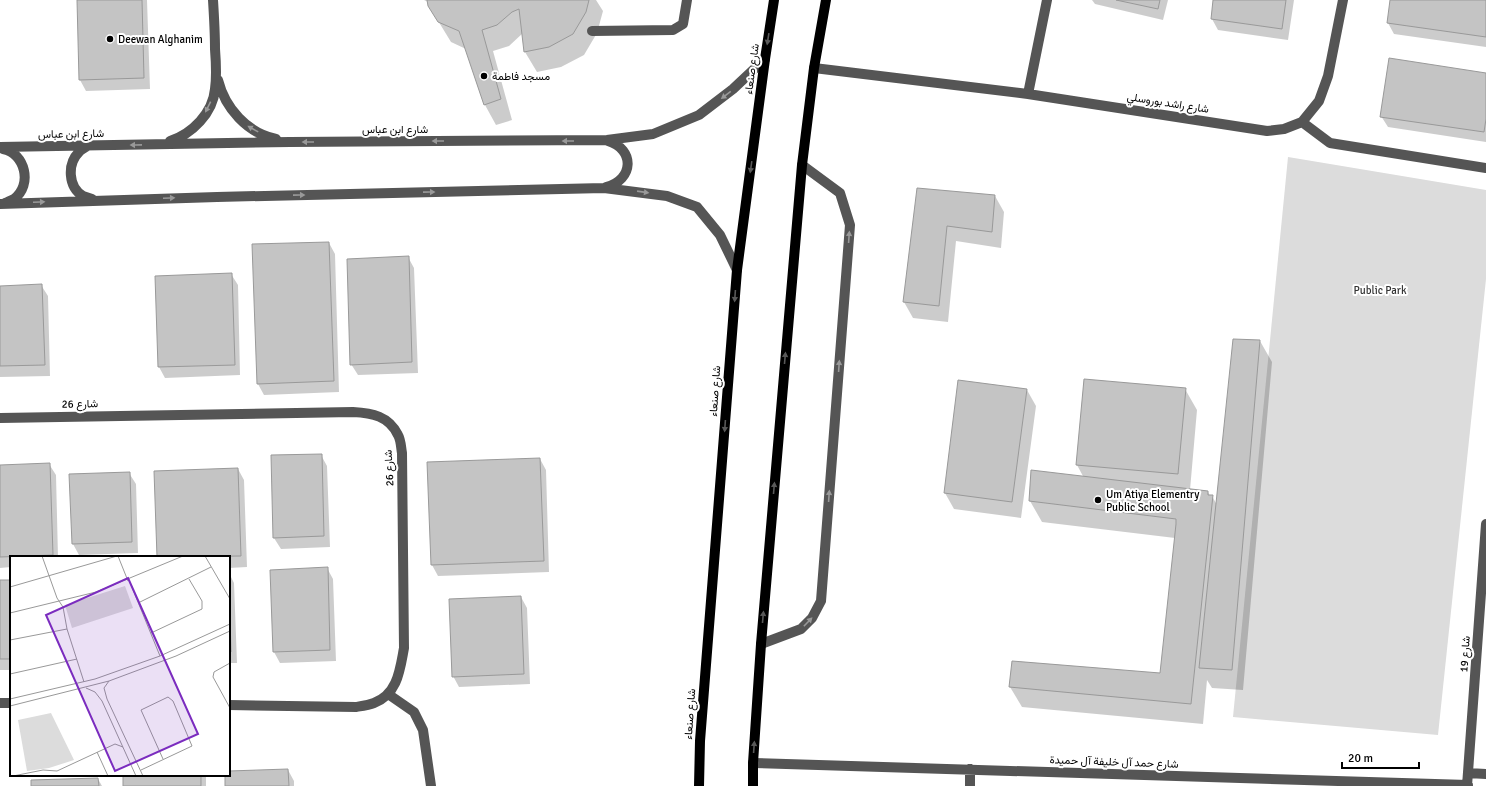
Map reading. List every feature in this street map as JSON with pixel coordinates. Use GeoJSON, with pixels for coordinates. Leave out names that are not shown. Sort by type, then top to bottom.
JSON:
{"type":"FeatureCollection","features":[{"type":"Feature","properties":{"kind":"main road","name":"شارع صنعاء"},"geometry":{"type":"LineString","coordinates":[[699,786],[700,741],[737,270],[774,0]]}},
{"type":"Feature","properties":{"kind":"main road"},"geometry":{"type":"LineString","coordinates":[[753,786],[753,763],[761,644],[802,165],[814,68],[826,0]]}},
{"type":"Feature","properties":{"kind":"street"},"geometry":{"type":"LineString","coordinates":[[161,144],[180,138],[196,126],[208,109],[215,90],[216,70],[213,0]]}},
{"type":"Feature","properties":{"kind":"street"},"geometry":{"type":"LineString","coordinates":[[592,30],[672,30],[683,24],[687,0]]}},
{"type":"Feature","properties":{"kind":"street"},"geometry":{"type":"LineString","coordinates":[[1028,94],[1047,0]]}},
{"type":"Feature","properties":{"kind":"street"},"geometry":{"type":"LineString","coordinates":[[1343,0],[1328,76],[1319,101],[1302,122],[1330,143],[1486,168]]}},
{"type":"Feature","properties":{"kind":"street","name":"شارع ابن عباس"},"geometry":{"type":"LineString","coordinates":[[0,148],[290,142],[606,140],[653,134],[698,115],[733,89],[765,59]]}},
{"type":"Feature","properties":{"kind":"street","name":"شارع راشد بوروسلي"},"geometry":{"type":"LineString","coordinates":[[814,68],[1028,94],[1267,131],[1284,129],[1302,122]]}},
{"type":"Feature","properties":{"kind":"street"},"geometry":{"type":"LineString","coordinates":[[216,70],[221,92],[232,111],[248,127],[268,137],[290,142]]}},
{"type":"Feature","properties":{"kind":"street"},"geometry":{"type":"LineString","coordinates":[[604,188],[614,185],[622,179],[627,170],[628,160],[624,150],[616,143],[606,140]]}},
{"type":"Feature","properties":{"kind":"street"},"geometry":{"type":"LineString","coordinates":[[89,145],[79,152],[72,162],[70,174],[74,186],[82,195],[94,200]]}},
{"type":"Feature","properties":{"kind":"street"},"geometry":{"type":"LineString","coordinates":[[0,148],[9,150],[18,157],[24,167],[25,179],[22,190],[14,199],[2,204]]}},
{"type":"Feature","properties":{"kind":"street"},"geometry":{"type":"LineString","coordinates":[[761,644],[801,629],[812,618],[821,601],[850,225],[840,193],[802,165]]}},
{"type":"Feature","properties":{"kind":"street"},"geometry":{"type":"LineString","coordinates":[[2,204],[94,200],[604,188],[667,196],[697,207],[720,234],[737,270]]}},
{"type":"Feature","properties":{"kind":"street","name":"شارع 26"},"geometry":{"type":"LineString","coordinates":[[0,418],[353,412],[372,413],[388,421],[398,435],[402,453],[404,648],[399,677],[388,694],[374,703],[356,707],[230,705]]}},
{"type":"Feature","properties":{"kind":"street","name":"شارع 19"},"geometry":{"type":"LineString","coordinates":[[1468,786],[1486,524]]}},
{"type":"Feature","properties":{"kind":"street"},"geometry":{"type":"LineString","coordinates":[[388,694],[414,712],[423,730],[431,786]]}},
{"type":"Feature","properties":{"kind":"street","name":"شارع حمد آل خليفة آل حميدة"},"geometry":{"type":"LineString","coordinates":[[753,763],[1257,782],[1468,786]]}},
{"type":"Feature","properties":{"kind":"street"},"geometry":{"type":"LineString","coordinates":[[970,770],[970,786]]}},
{"type":"Feature","properties":{"kind":"street"},"geometry":{"type":"LineString","coordinates":[[1468,773],[1486,774]]}},
{"type":"Feature","properties":{"kind":"green space","name":"Public Park"},"geometry":{"type":"Polygon","coordinates":[[[1288,157],[1486,190],[1486,279],[1438,735],[1233,717],[1288,157]]]}},
{"type":"Feature","properties":{"kind":"building","name":"Deewan Alghanim"},"geometry":{"type":"Polygon","coordinates":[[[77,0],[142,0],[144,78],[79,80],[77,0]]]}},
{"type":"Feature","properties":{"kind":"building","name":"مسجد فاطمة"},"geometry":{"type":"Polygon","coordinates":[[[427,0],[589,0],[586,12],[573,34],[549,47],[524,52],[519,9],[512,12],[497,25],[482,30],[501,99],[484,105],[459,31],[438,22],[428,6],[427,0]]]}},
{"type":"Feature","properties":{"kind":"building"},"geometry":{"type":"Polygon","coordinates":[[[1116,0],[1160,0],[1158,9],[1116,0]]]}},
{"type":"Feature","properties":{"kind":"building"},"geometry":{"type":"Polygon","coordinates":[[[1213,0],[1286,0],[1282,29],[1211,19],[1213,0]]]}},
{"type":"Feature","properties":{"kind":"building"},"geometry":{"type":"Polygon","coordinates":[[[1390,0],[1486,0],[1486,37],[1387,23],[1390,0]]]}},
{"type":"Feature","properties":{"kind":"building"},"geometry":{"type":"Polygon","coordinates":[[[1389,58],[1486,73],[1486,119],[1484,132],[1380,117],[1389,58]]]}},
{"type":"Feature","properties":{"kind":"building"},"geometry":{"type":"Polygon","coordinates":[[[917,188],[995,195],[992,232],[947,226],[939,306],[903,302],[917,188]]]}},
{"type":"Feature","properties":{"kind":"building"},"geometry":{"type":"Polygon","coordinates":[[[329,242],[334,381],[257,384],[252,244],[329,242]]]}},
{"type":"Feature","properties":{"kind":"building"},"geometry":{"type":"Polygon","coordinates":[[[409,256],[412,362],[350,365],[347,259],[409,256]]]}},
{"type":"Feature","properties":{"kind":"building"},"geometry":{"type":"Polygon","coordinates":[[[232,273],[235,365],[158,367],[155,276],[232,273]]]}},
{"type":"Feature","properties":{"kind":"building"},"geometry":{"type":"Polygon","coordinates":[[[42,284],[45,365],[0,366],[0,286],[42,284]]]}},
{"type":"Feature","properties":{"kind":"building"},"geometry":{"type":"Polygon","coordinates":[[[1233,339],[1260,340],[1232,670],[1199,668],[1233,339]]]}},
{"type":"Feature","properties":{"kind":"building"},"geometry":{"type":"Polygon","coordinates":[[[1084,379],[1186,388],[1178,474],[1076,465],[1084,379]]]}},
{"type":"Feature","properties":{"kind":"building"},"geometry":{"type":"Polygon","coordinates":[[[958,380],[1027,389],[1012,502],[944,493],[958,380]]]}},
{"type":"Feature","properties":{"kind":"building"},"geometry":{"type":"Polygon","coordinates":[[[322,454],[324,536],[273,538],[271,455],[322,454]]]}},
{"type":"Feature","properties":{"kind":"building"},"geometry":{"type":"Polygon","coordinates":[[[540,458],[544,561],[431,565],[427,462],[540,458]]]}},
{"type":"Feature","properties":{"kind":"building"},"geometry":{"type":"Polygon","coordinates":[[[50,463],[53,555],[0,557],[0,465],[50,463]]]}},
{"type":"Feature","properties":{"kind":"building"},"geometry":{"type":"Polygon","coordinates":[[[238,468],[241,556],[157,556],[154,471],[238,468]]]}},
{"type":"Feature","properties":{"kind":"building"},"geometry":{"type":"Polygon","coordinates":[[[1031,470],[1208,491],[1208,495],[1213,495],[1191,704],[1009,687],[1012,661],[1160,673],[1176,524],[1176,519],[1029,501],[1031,470]]]}},
{"type":"Feature","properties":{"kind":"building"},"geometry":{"type":"Polygon","coordinates":[[[130,472],[132,542],[72,544],[69,474],[130,472]]]}},
{"type":"Feature","properties":{"kind":"building"},"geometry":{"type":"Polygon","coordinates":[[[328,567],[330,650],[273,652],[270,570],[328,567]]]}},
{"type":"Feature","properties":{"kind":"building"},"geometry":{"type":"Polygon","coordinates":[[[0,580],[10,580],[10,659],[0,659],[0,580]]]}},
{"type":"Feature","properties":{"kind":"building"},"geometry":{"type":"Polygon","coordinates":[[[521,596],[524,674],[452,677],[449,599],[521,596]]]}},
{"type":"Feature","properties":{"kind":"building"},"geometry":{"type":"Polygon","coordinates":[[[230,618],[231,652],[230,652],[230,618]]]}},
{"type":"Feature","properties":{"kind":"building"},"geometry":{"type":"Polygon","coordinates":[[[288,769],[289,786],[225,786],[225,776],[230,776],[230,771],[288,769]]]}},
{"type":"Feature","properties":{"kind":"building"},"geometry":{"type":"Polygon","coordinates":[[[123,776],[201,776],[201,786],[123,786],[123,776]]]}},
{"type":"Feature","properties":{"kind":"building"},"geometry":{"type":"Polygon","coordinates":[[[98,778],[99,786],[31,786],[31,780],[98,778]]]}},
{"type":"Feature","properties":{"kind":"place","name":"Deewan Alghanim"},"geometry":{"type":"Point","coordinates":[110,39]}},
{"type":"Feature","properties":{"kind":"place","name":"مسجد فاطمة"},"geometry":{"type":"Point","coordinates":[484,76]}},
{"type":"Feature","properties":{"kind":"place","name":"Um Atiya Elementry Public School"},"geometry":{"type":"Point","coordinates":[1098,500]}}]}
